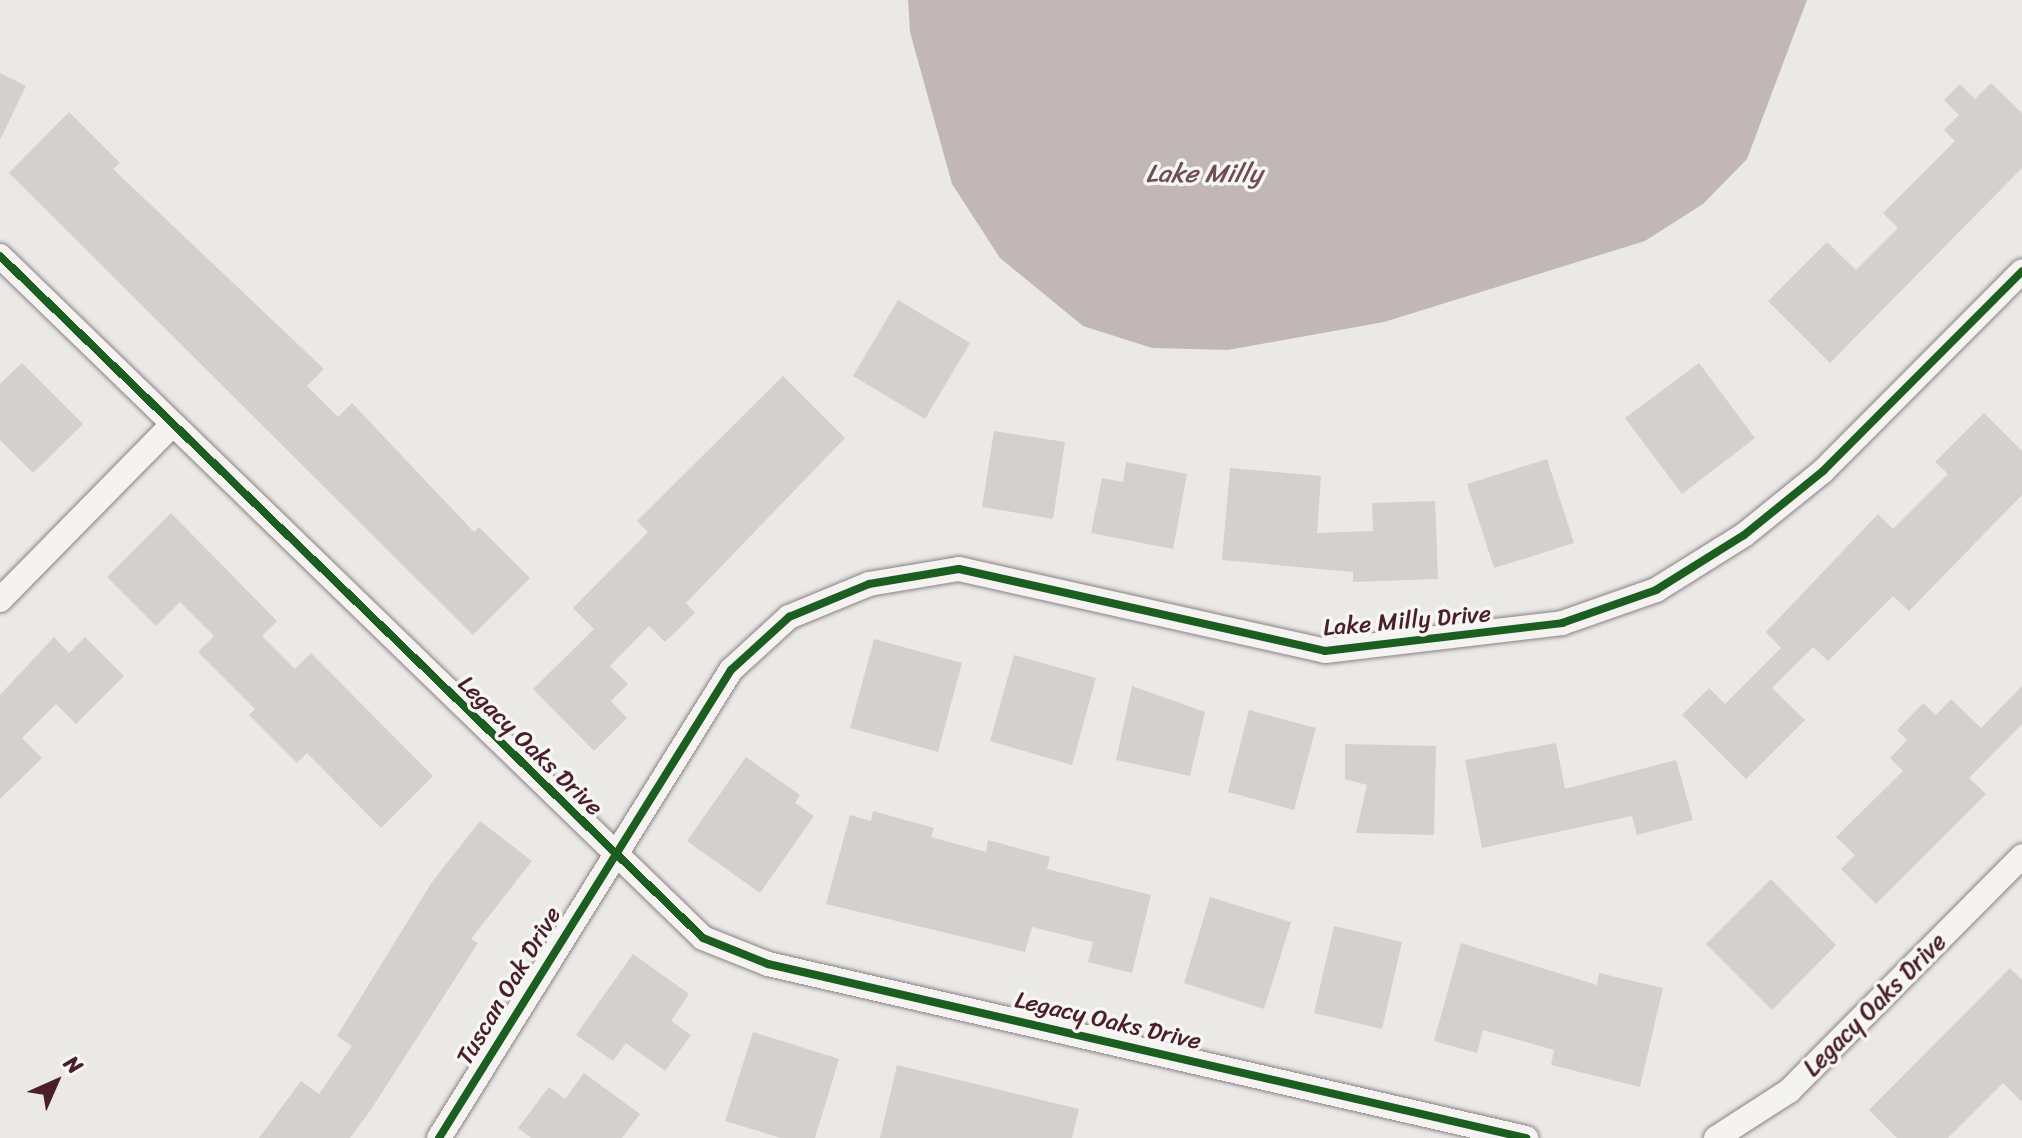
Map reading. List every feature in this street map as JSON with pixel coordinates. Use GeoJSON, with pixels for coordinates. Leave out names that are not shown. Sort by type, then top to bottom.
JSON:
{"type":"FeatureCollection","features":[{"type":"Feature","properties":{"kind":"street","name":"Legacy Oaks Drive"},"geometry":{"type":"LineString","coordinates":[[0,256],[612,854],[703,938],[768,964],[1526,1138]]}},
{"type":"Feature","properties":{"kind":"street","name":"Lake Milly Drive"},"geometry":{"type":"LineString","coordinates":[[612,854],[731,670],[789,617],[869,584],[959,569],[1325,651],[1562,623],[1656,590],[1744,535],[1823,471],[2022,271]]}},
{"type":"Feature","properties":{"kind":"street"},"geometry":{"type":"LineString","coordinates":[[0,600],[172,425]]}},
{"type":"Feature","properties":{"kind":"street","name":"Tuscan Oak Drive"},"geometry":{"type":"LineString","coordinates":[[439,1138],[612,854]]}},
{"type":"Feature","properties":{"kind":"street","name":"Legacy Oaks Drive"},"geometry":{"type":"LineString","coordinates":[[1716,1138],[1789,1091],[2022,856]]}},
{"type":"Feature","properties":{"kind":"water","name":"Lake Milly"},"geometry":{"type":"Polygon","coordinates":[[[908,0],[1807,0],[1747,159],[1703,204],[1645,241],[1384,322],[1228,350],[1152,348],[1083,326],[1000,258],[952,184],[910,32],[908,0]]]}},
{"type":"Feature","properties":{"kind":"building"},"geometry":{"type":"Polygon","coordinates":[[[0,73],[26,86],[0,140],[0,73]]]}},
{"type":"Feature","properties":{"kind":"building"},"geometry":{"type":"Polygon","coordinates":[[[1991,83],[2022,113],[2022,168],[1830,363],[1768,301],[1827,242],[1856,270],[1898,228],[1883,213],[1955,141],[1944,130],[1959,115],[1944,100],[1960,84],[1975,99],[1991,83]]]}},
{"type":"Feature","properties":{"kind":"building"},"geometry":{"type":"Polygon","coordinates":[[[69,112],[120,163],[113,169],[324,369],[307,386],[338,417],[352,403],[474,532],[479,527],[530,578],[473,635],[9,173],[69,112]]]}},
{"type":"Feature","properties":{"kind":"building"},"geometry":{"type":"Polygon","coordinates":[[[898,300],[970,343],[925,419],[853,376],[898,300]]]}},
{"type":"Feature","properties":{"kind":"building"},"geometry":{"type":"Polygon","coordinates":[[[22,363],[83,424],[33,473],[0,440],[0,384],[22,363]]]}},
{"type":"Feature","properties":{"kind":"building"},"geometry":{"type":"Polygon","coordinates":[[[1699,363],[1755,438],[1682,494],[1625,418],[1699,363]]]}},
{"type":"Feature","properties":{"kind":"building"},"geometry":{"type":"Polygon","coordinates":[[[783,376],[845,438],[686,603],[695,613],[665,642],[649,626],[610,666],[628,684],[611,701],[627,718],[594,751],[533,689],[594,629],[573,608],[648,532],[637,521],[783,376]]]}},
{"type":"Feature","properties":{"kind":"building"},"geometry":{"type":"Polygon","coordinates":[[[1984,413],[2022,451],[2022,495],[1909,611],[1893,596],[1828,661],[1813,647],[1772,688],[1805,720],[1746,779],[1682,715],[1709,688],[1725,704],[1781,648],[1766,632],[1878,514],[1893,529],[1948,474],[1935,462],[1984,413]]]}},
{"type":"Feature","properties":{"kind":"building"},"geometry":{"type":"Polygon","coordinates":[[[994,431],[1065,442],[1053,519],[982,507],[994,431]]]}},
{"type":"Feature","properties":{"kind":"building"},"geometry":{"type":"Polygon","coordinates":[[[1547,459],[1574,543],[1494,568],[1467,484],[1547,459]]]}},
{"type":"Feature","properties":{"kind":"building"},"geometry":{"type":"Polygon","coordinates":[[[1126,462],[1187,474],[1173,549],[1091,533],[1102,478],[1123,482],[1126,462]]]}},
{"type":"Feature","properties":{"kind":"building"},"geometry":{"type":"Polygon","coordinates":[[[1230,468],[1321,476],[1317,533],[1373,531],[1372,503],[1435,501],[1438,579],[1353,582],[1353,572],[1222,560],[1230,468]]]}},
{"type":"Feature","properties":{"kind":"building"},"geometry":{"type":"Polygon","coordinates":[[[171,513],[277,621],[262,636],[295,669],[311,653],[433,776],[381,828],[307,753],[297,763],[249,715],[255,709],[198,652],[214,636],[180,602],[156,626],[107,577],[171,513]]]}},
{"type":"Feature","properties":{"kind":"building"},"geometry":{"type":"Polygon","coordinates":[[[54,637],[69,653],[85,637],[124,676],[76,724],[56,704],[22,738],[42,758],[0,799],[0,695],[54,637]]]}},
{"type":"Feature","properties":{"kind":"building"},"geometry":{"type":"Polygon","coordinates":[[[874,639],[962,663],[938,752],[850,728],[874,639]]]}},
{"type":"Feature","properties":{"kind":"building"},"geometry":{"type":"Polygon","coordinates":[[[1014,655],[1096,678],[1072,765],[990,741],[1014,655]]]}},
{"type":"Feature","properties":{"kind":"building"},"geometry":{"type":"Polygon","coordinates":[[[1132,686],[1205,712],[1190,776],[1116,760],[1132,686]]]}},
{"type":"Feature","properties":{"kind":"building"},"geometry":{"type":"Polygon","coordinates":[[[2022,686],[2022,724],[1969,778],[1986,794],[1876,904],[1841,869],[1855,855],[1836,837],[1903,771],[1890,758],[1907,740],[1897,730],[1923,703],[1936,715],[1951,699],[1981,728],[2022,686]]]}},
{"type":"Feature","properties":{"kind":"building"},"geometry":{"type":"Polygon","coordinates":[[[1249,710],[1316,728],[1294,810],[1228,792],[1249,710]]]}},
{"type":"Feature","properties":{"kind":"building"},"geometry":{"type":"Polygon","coordinates":[[[1556,743],[1565,789],[1676,760],[1693,820],[1637,835],[1632,816],[1482,848],[1465,760],[1556,743]]]}},
{"type":"Feature","properties":{"kind":"building"},"geometry":{"type":"Polygon","coordinates":[[[1345,744],[1436,746],[1434,835],[1356,833],[1367,785],[1345,779],[1345,744]]]}},
{"type":"Feature","properties":{"kind":"building"},"geometry":{"type":"Polygon","coordinates":[[[746,757],[800,795],[795,803],[814,816],[760,893],[687,841],[746,757]]]}},
{"type":"Feature","properties":{"kind":"building"},"geometry":{"type":"Polygon","coordinates":[[[873,811],[934,828],[931,837],[986,852],[988,840],[1050,857],[1047,869],[1151,895],[1132,973],[1088,962],[1093,942],[1032,927],[1025,952],[826,904],[850,815],[871,821],[873,811]]]}},
{"type":"Feature","properties":{"kind":"building"},"geometry":{"type":"Polygon","coordinates":[[[480,821],[532,861],[471,939],[478,943],[372,1108],[350,1138],[259,1138],[301,1081],[319,1094],[352,1046],[337,1036],[432,882],[480,821]]]}},
{"type":"Feature","properties":{"kind":"building"},"geometry":{"type":"Polygon","coordinates":[[[1771,879],[1836,945],[1772,1010],[1706,944],[1771,879]]]}},
{"type":"Feature","properties":{"kind":"building"},"geometry":{"type":"Polygon","coordinates":[[[1210,897],[1291,922],[1264,1009],[1184,983],[1210,897]]]}},
{"type":"Feature","properties":{"kind":"building"},"geometry":{"type":"Polygon","coordinates":[[[1334,926],[1402,942],[1382,1029],[1314,1013],[1334,926]]]}},
{"type":"Feature","properties":{"kind":"building"},"geometry":{"type":"Polygon","coordinates":[[[1461,943],[1597,985],[1599,973],[1663,988],[1640,1087],[1551,1065],[1554,1050],[1483,1030],[1477,1053],[1434,1041],[1461,943]]]}},
{"type":"Feature","properties":{"kind":"building"},"geometry":{"type":"Polygon","coordinates":[[[633,954],[689,994],[671,1021],[691,1035],[665,1071],[626,1043],[613,1061],[576,1035],[633,954]]]}},
{"type":"Feature","properties":{"kind":"building"},"geometry":{"type":"Polygon","coordinates":[[[2010,968],[2022,980],[2022,1102],[2003,1083],[1948,1138],[1897,1138],[1869,1110],[2010,968]]]}},
{"type":"Feature","properties":{"kind":"building"},"geometry":{"type":"Polygon","coordinates":[[[753,1032],[839,1059],[815,1138],[781,1138],[725,1121],[753,1032]]]}},
{"type":"Feature","properties":{"kind":"building"},"geometry":{"type":"Polygon","coordinates":[[[897,1065],[1079,1109],[1072,1138],[880,1138],[897,1065]]]}},
{"type":"Feature","properties":{"kind":"building"},"geometry":{"type":"Polygon","coordinates":[[[584,1073],[640,1114],[622,1138],[531,1138],[518,1128],[549,1087],[565,1099],[584,1073]]]}},
{"type":"Feature","properties":{"kind":"cycle path"},"geometry":{"type":"LineString","coordinates":[[0,256],[703,938],[768,964],[1526,1138]]}},
{"type":"Feature","properties":{"kind":"cycle path"},"geometry":{"type":"LineString","coordinates":[[439,1138],[731,670],[789,617],[869,584],[959,569],[1325,651],[1562,623],[1656,590],[1744,535],[1823,471],[2022,271]]}}]}
